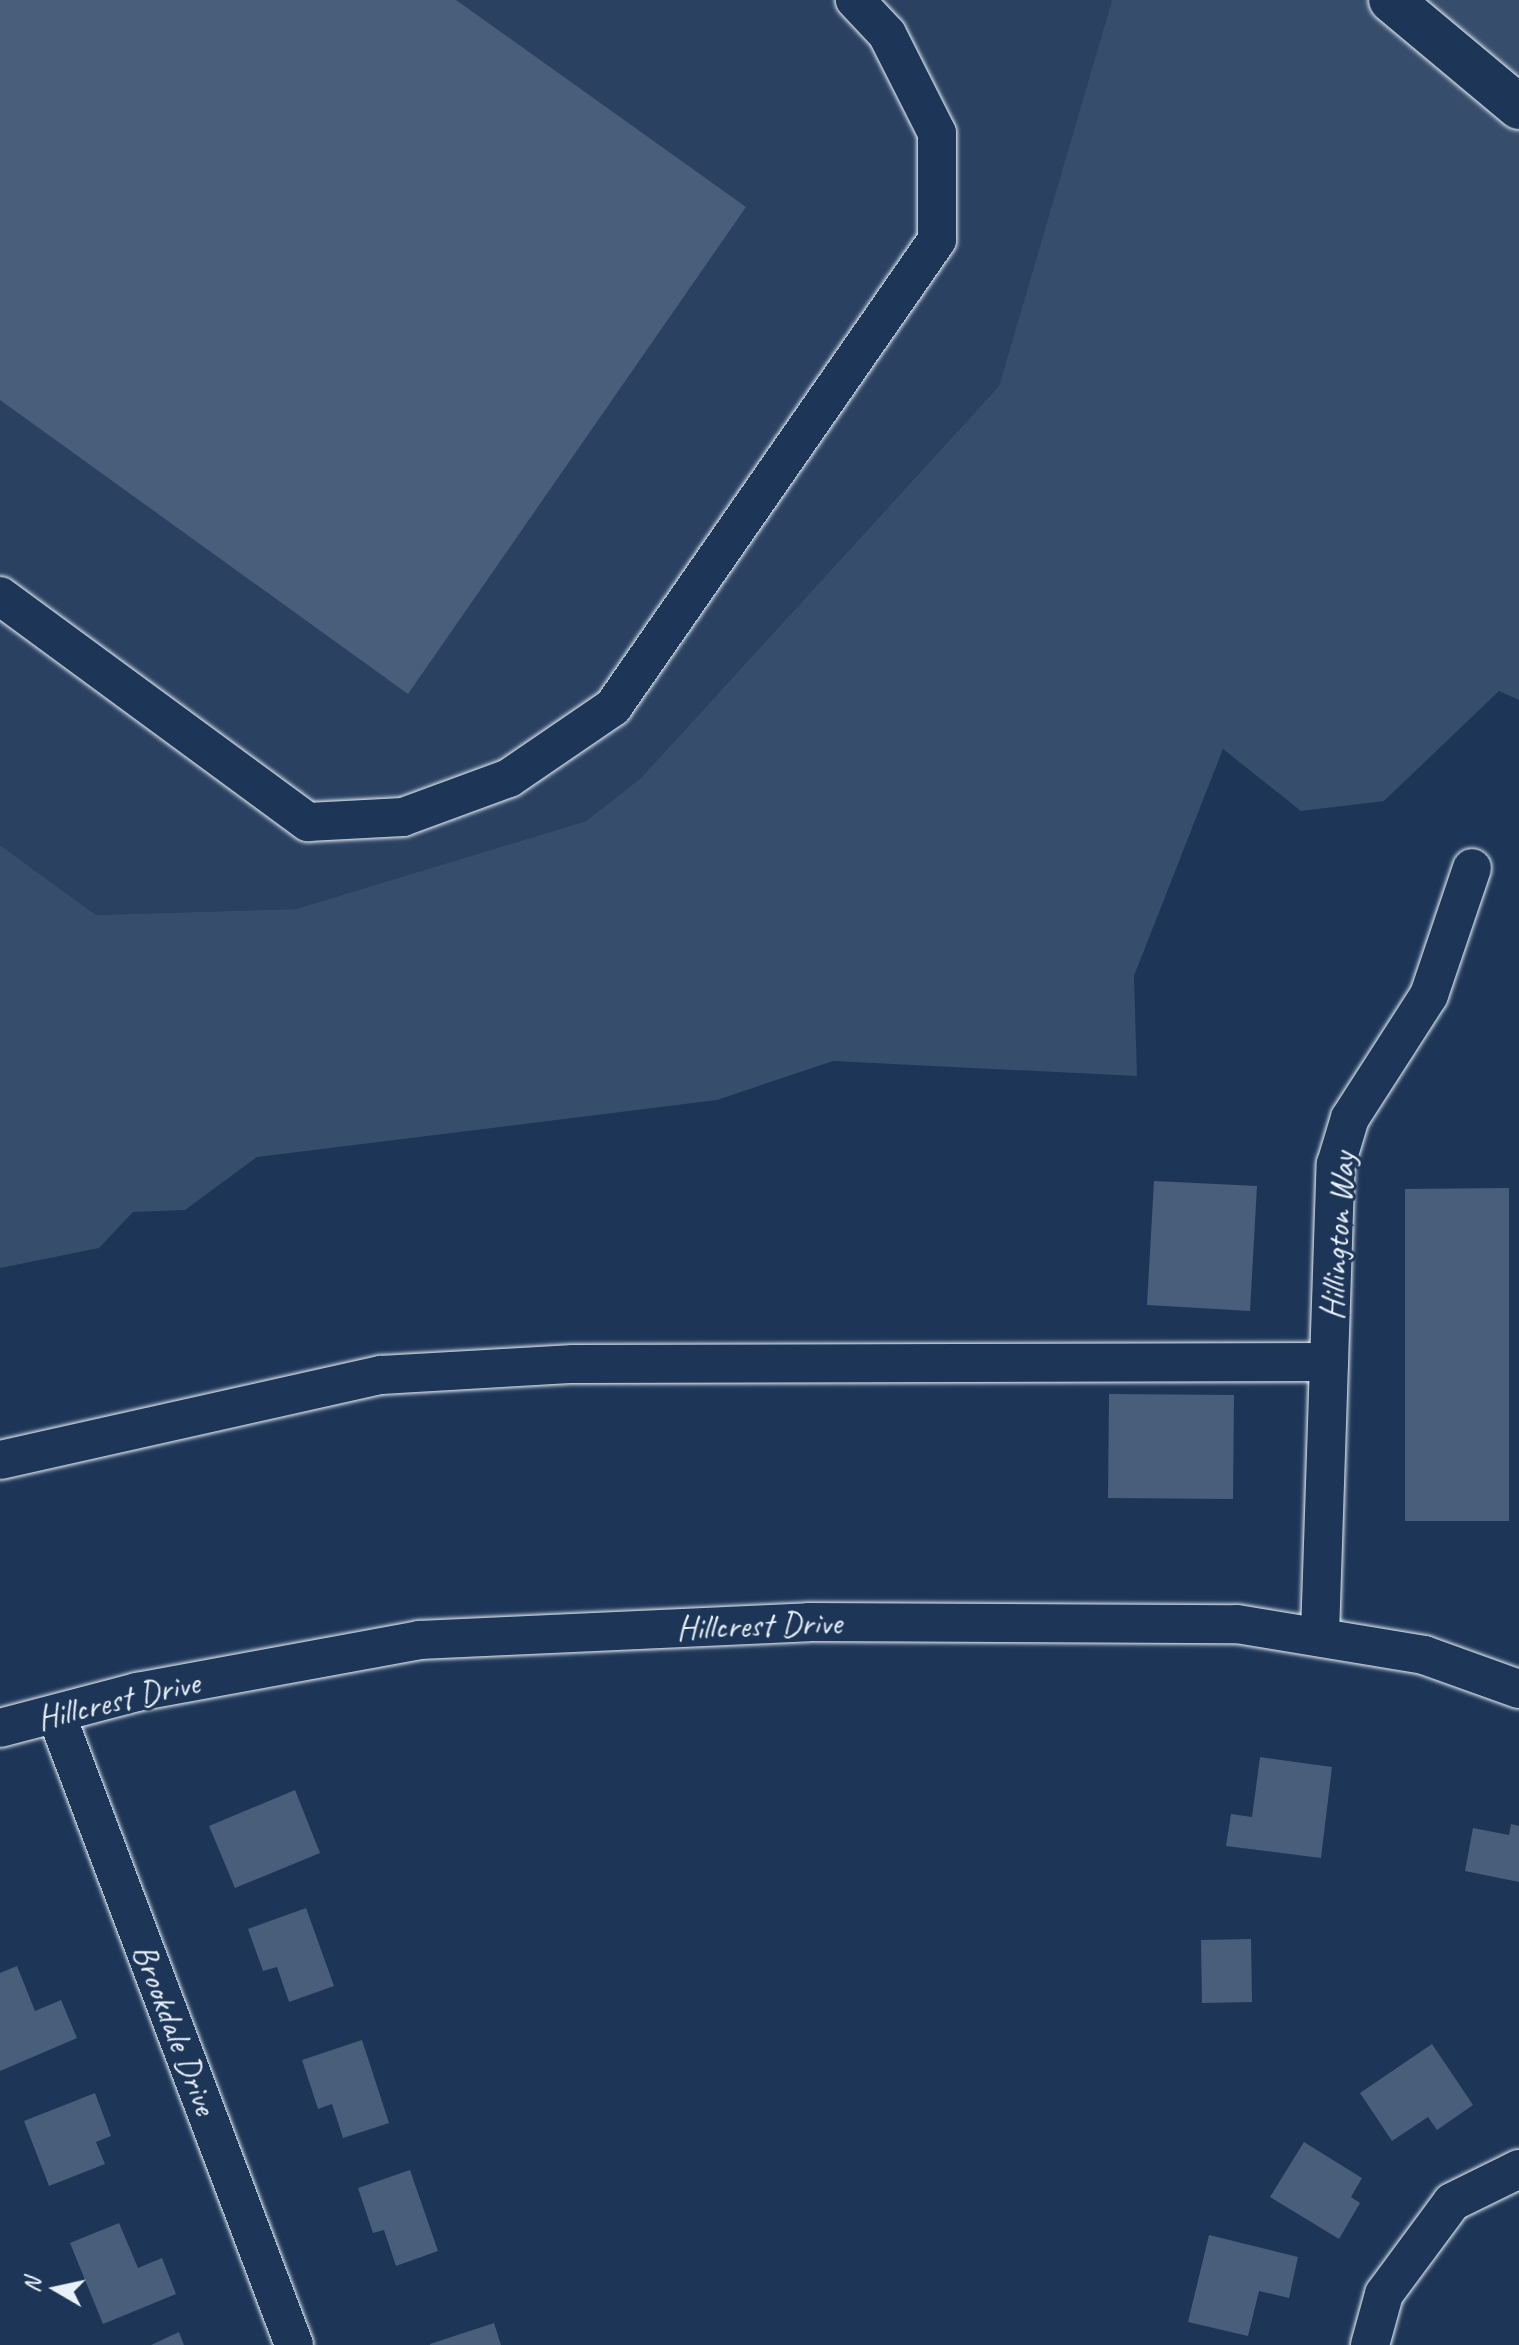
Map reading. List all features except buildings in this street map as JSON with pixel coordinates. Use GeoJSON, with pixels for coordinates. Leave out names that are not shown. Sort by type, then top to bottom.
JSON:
{"type":"FeatureCollection","features":[{"type":"Feature","properties":{"kind":"main road"},"geometry":{"type":"LineString","coordinates":[[1391,0],[1519,107]]}},
{"type":"Feature","properties":{"kind":"street"},"geometry":{"type":"LineString","coordinates":[[0,596],[308,822],[403,817],[509,778],[613,707],[937,240],[937,133],[887,34],[855,0]]}},
{"type":"Feature","properties":{"kind":"street","name":"Hillington Way"},"geometry":{"type":"LineString","coordinates":[[1320,1634],[1336,1164],[1350,1118],[1429,995],[1472,868]]}},
{"type":"Feature","properties":{"kind":"street"},"geometry":{"type":"LineString","coordinates":[[0,1460],[381,1375],[574,1364],[1329,1362]]}},
{"type":"Feature","properties":{"kind":"street","name":"Hillcrest Drive"},"geometry":{"type":"LineString","coordinates":[[0,1728],[419,1640],[809,1622],[1104,1619],[1320,1634],[1424,1655],[1519,1689]]}},
{"type":"Feature","properties":{"kind":"street","name":"Brookdale Drive"},"geometry":{"type":"LineString","coordinates":[[56,1714],[294,2345]]}},
{"type":"Feature","properties":{"kind":"street"},"geometry":{"type":"LineString","coordinates":[[1370,2345],[1384,2294],[1452,2202],[1519,2169]]}},
{"type":"Feature","properties":{"kind":"shaded area"},"geometry":{"type":"Polygon","coordinates":[[[0,0],[1112,0],[999,386],[641,778],[586,821],[296,909],[96,915],[0,845],[0,0]]]}},
{"type":"Feature","properties":{"kind":"shaded area"},"geometry":{"type":"Polygon","coordinates":[[[1112,0],[1519,0],[1519,700],[1499,691],[1384,801],[1301,811],[1223,749],[1134,976],[1137,1076],[833,1061],[717,1100],[257,1157],[185,1210],[133,1212],[99,1248],[0,1268],[0,845],[96,915],[296,909],[586,821],[641,778],[999,386],[1112,0]]]}}]}
